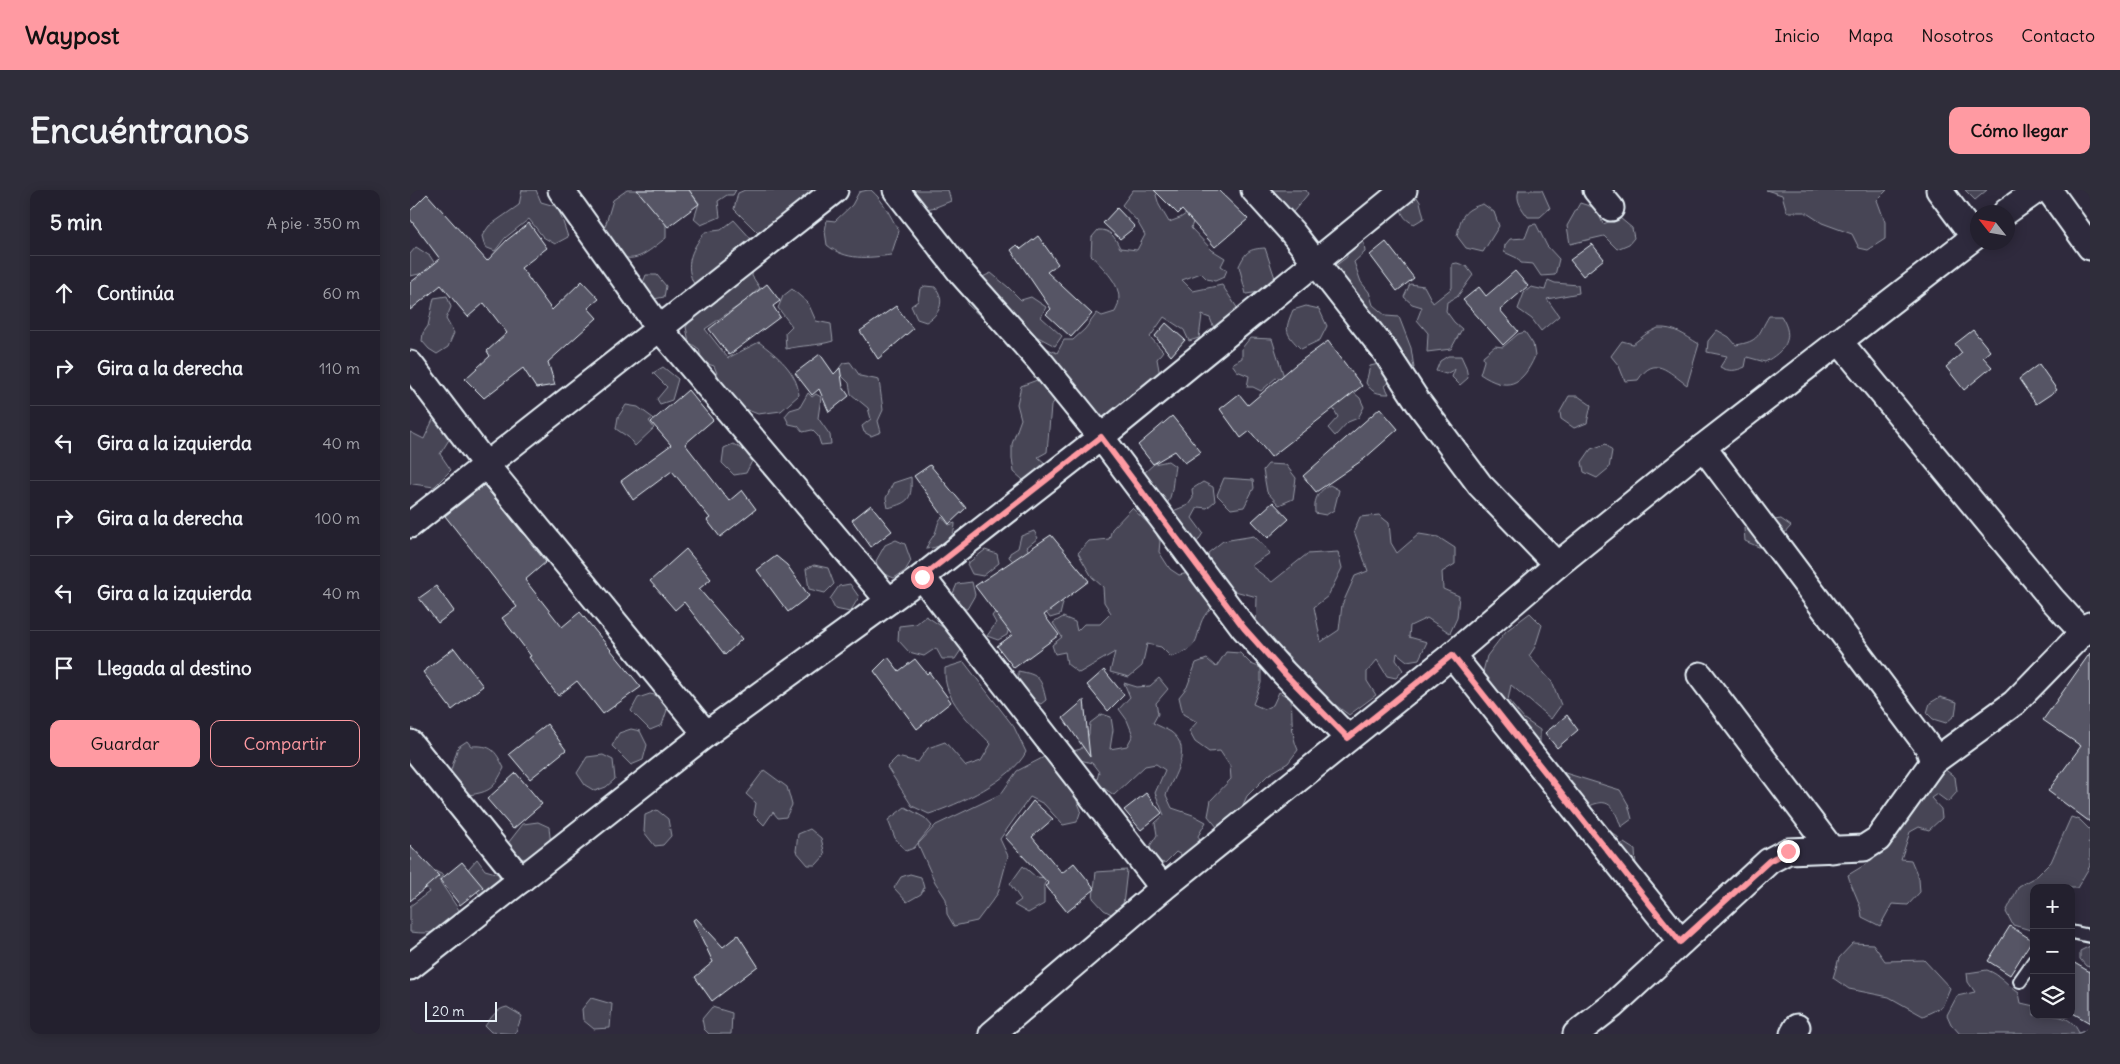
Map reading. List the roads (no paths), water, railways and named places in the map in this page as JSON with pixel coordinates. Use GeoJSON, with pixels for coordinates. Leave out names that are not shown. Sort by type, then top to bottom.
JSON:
{"type":"FeatureCollection","features":[{"type":"Feature","properties":{"kind":"street"},"geometry":{"type":"LineString","coordinates":[[561,190],[659,328],[889,601]]}},
{"type":"Feature","properties":{"kind":"street"},"geometry":{"type":"LineString","coordinates":[[410,524],[835,190]]}},
{"type":"Feature","properties":{"kind":"street"},"geometry":{"type":"LineString","coordinates":[[896,190],[962,274],[1038,359],[1101,437],[1250,635],[1290,680],[1348,738]]}},
{"type":"Feature","properties":{"kind":"street"},"geometry":{"type":"LineString","coordinates":[[1254,190],[1292,232],[1384,350],[1418,402],[1480,485],[1557,565]]}},
{"type":"Feature","properties":{"kind":"street"},"geometry":{"type":"LineString","coordinates":[[410,967],[706,734],[922,577],[1101,437],[1404,190]]}},
{"type":"Feature","properties":{"kind":"street"},"geometry":{"type":"LineString","coordinates":[[1939,190],[1970,229]]}},
{"type":"Feature","properties":{"kind":"street"},"geometry":{"type":"LineString","coordinates":[[2015,206],[2037,190]]}},
{"type":"Feature","properties":{"kind":"street"},"geometry":{"type":"LineString","coordinates":[[2061,194],[2090,247]]}},
{"type":"Feature","properties":{"kind":"street"},"geometry":{"type":"LineString","coordinates":[[992,1034],[1163,888],[1452,655],[1557,565],[1703,447],[1970,241]]}},
{"type":"Feature","properties":{"kind":"street"},"geometry":{"type":"LineString","coordinates":[[1576,1034],[1612,1006],[1769,861],[1788,851],[1864,848],[1878,839],[1933,762],[2014,703],[2086,629],[2052,599],[1839,341]]}},
{"type":"Feature","properties":{"kind":"street"},"geometry":{"type":"LineString","coordinates":[[410,364],[486,465],[706,734]]}},
{"type":"Feature","properties":{"kind":"street"},"geometry":{"type":"LineString","coordinates":[[1703,447],[1928,747],[1933,762]]}},
{"type":"Feature","properties":{"kind":"street"},"geometry":{"type":"LineString","coordinates":[[922,577],[1163,888]]}},
{"type":"Feature","properties":{"kind":"street"},"geometry":{"type":"LineString","coordinates":[[1452,655],[1680,942]]}},
{"type":"Feature","properties":{"kind":"street"},"geometry":{"type":"LineString","coordinates":[[1700,674],[1832,850]]}},
{"type":"Feature","properties":{"kind":"street"},"geometry":{"type":"LineString","coordinates":[[410,743],[521,880]]}},
{"type":"Feature","properties":{"kind":"street"},"geometry":{"type":"LineString","coordinates":[[1596,1034],[1612,1006]]}},
{"type":"Feature","properties":{"kind":"lane"},"geometry":{"type":"LineString","coordinates":[[2075,933],[2090,936]]}},
{"type":"Feature","properties":{"kind":"lane"},"geometry":{"type":"LineString","coordinates":[[2020,981],[2030,967]]}}]}
